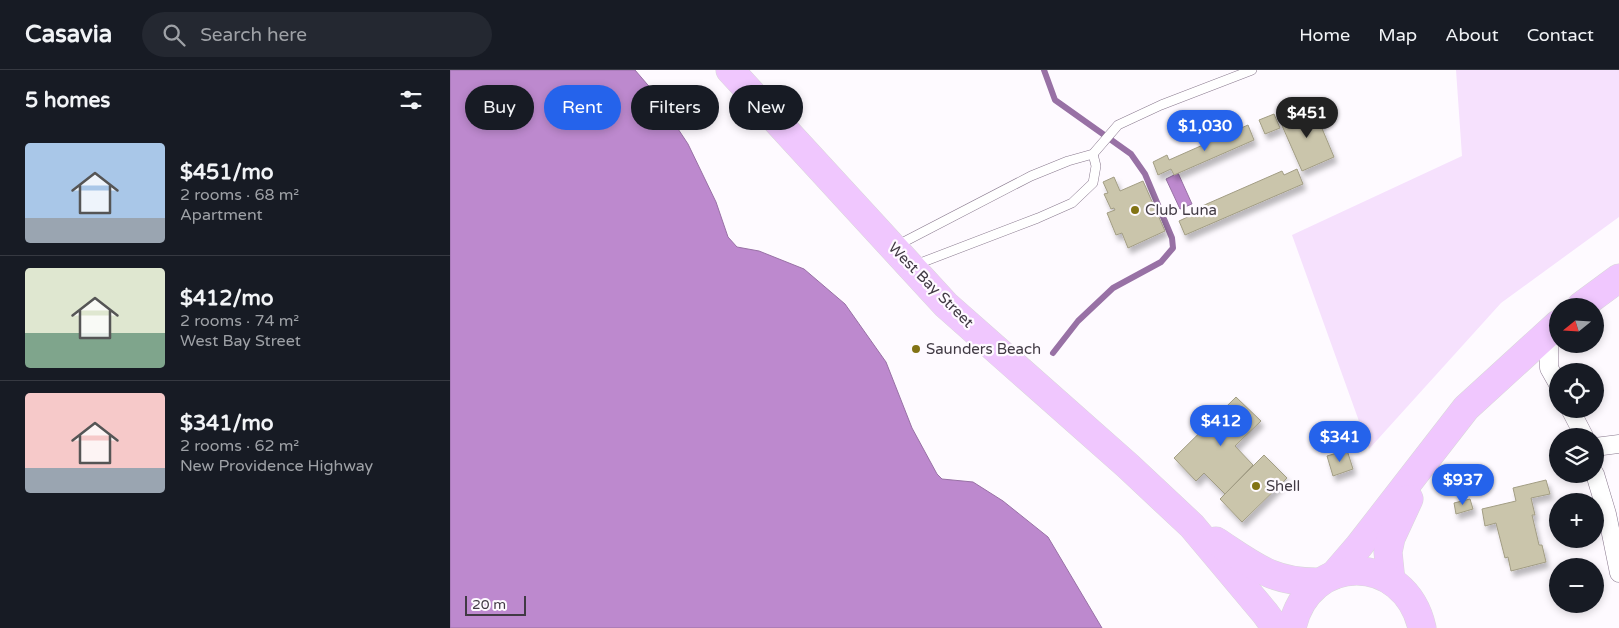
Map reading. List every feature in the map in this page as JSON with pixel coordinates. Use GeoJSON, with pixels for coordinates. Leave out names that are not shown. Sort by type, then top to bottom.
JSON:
{"type":"FeatureCollection","features":[{"type":"Feature","properties":{"kind":"highway","name":"West Bay Street"},"geometry":{"type":"LineString","coordinates":[[730,70],[946,305],[1128,466],[1192,526],[1276,628]]}},
{"type":"Feature","properties":{"kind":"highway"},"geometry":{"type":"LineString","coordinates":[[1592,298],[1619,278]]}},
{"type":"Feature","properties":{"kind":"highway"},"geometry":{"type":"LineString","coordinates":[[1292,628],[1301,602],[1310,591],[1327,579],[1359,546],[1466,408],[1549,332]]}},
{"type":"Feature","properties":{"kind":"highway"},"geometry":{"type":"LineString","coordinates":[[1391,581],[1388,552],[1391,538],[1414,486],[1435,446]]}},
{"type":"Feature","properties":{"kind":"highway","name":"West Bay Street"},"geometry":{"type":"LineString","coordinates":[[1192,526],[1259,570],[1278,578],[1299,583],[1327,579],[1357,571],[1380,575],[1403,590],[1419,615],[1422,628]]}},
{"type":"Feature","properties":{"kind":"street"},"geometry":{"type":"LineString","coordinates":[[1513,364],[1549,368]]}},
{"type":"Feature","properties":{"kind":"street"},"geometry":{"type":"LineString","coordinates":[[1604,446],[1619,444]]}},
{"type":"Feature","properties":{"kind":"street"},"geometry":{"type":"LineString","coordinates":[[1598,483],[1607,514],[1619,572]]}},
{"type":"Feature","properties":{"kind":"lane"},"geometry":{"type":"LineString","coordinates":[[902,257],[1031,176],[1068,161],[1093,154],[1118,124],[1161,105],[1252,70]]}},
{"type":"Feature","properties":{"kind":"lane"},"geometry":{"type":"LineString","coordinates":[[902,257],[1038,218],[1072,203],[1093,183],[1096,166],[1093,154]]}},
{"type":"Feature","properties":{"kind":"shaded area"},"geometry":{"type":"Polygon","coordinates":[[[450,70],[635,70],[648,85],[631,85],[631,130],[679,130],[688,144],[716,202],[728,237],[737,247],[759,251],[804,269],[845,304],[886,362],[912,428],[937,474],[942,479],[973,482],[1003,501],[1048,537],[1102,628],[450,628],[450,70]]]}},
{"type":"Feature","properties":{"kind":"shaded area"},"geometry":{"type":"Polygon","coordinates":[[[1456,70],[1619,70],[1619,217],[1501,303],[1369,449],[1292,235],[1462,156],[1456,70]]]}},
{"type":"Feature","properties":{"kind":"shaded area"},"geometry":{"type":"Polygon","coordinates":[[[1178,173],[1192,204],[1180,209],[1166,179],[1178,173]]]}},
{"type":"Feature","properties":{"kind":"building"},"geometry":{"type":"Polygon","coordinates":[[[1313,107],[1334,157],[1302,171],[1280,121],[1313,107]]]}},
{"type":"Feature","properties":{"kind":"building"},"geometry":{"type":"Polygon","coordinates":[[[1274,114],[1280,128],[1265,134],[1259,120],[1274,114]]]}},
{"type":"Feature","properties":{"kind":"building"},"geometry":{"type":"Polygon","coordinates":[[[1248,125],[1254,140],[1174,175],[1171,169],[1158,175],[1153,162],[1167,155],[1169,160],[1248,125]]]}},
{"type":"Feature","properties":{"kind":"building"},"geometry":{"type":"Polygon","coordinates":[[[1297,169],[1303,184],[1185,235],[1179,221],[1194,214],[1193,210],[1282,171],[1284,175],[1297,169]]]}},
{"type":"Feature","properties":{"kind":"building"},"geometry":{"type":"Polygon","coordinates":[[[1114,177],[1120,191],[1143,181],[1165,231],[1128,248],[1122,233],[1116,235],[1107,213],[1115,210],[1114,208],[1111,209],[1104,194],[1108,193],[1103,182],[1114,177]]]}},
{"type":"Feature","properties":{"kind":"building","name":"Shell"},"geometry":{"type":"Polygon","coordinates":[[[1236,397],[1261,421],[1235,446],[1253,465],[1225,494],[1204,473],[1196,481],[1174,458],[1236,397]]]}},
{"type":"Feature","properties":{"kind":"building"},"geometry":{"type":"Polygon","coordinates":[[[1347,450],[1353,469],[1333,476],[1327,456],[1347,450]]]}},
{"type":"Feature","properties":{"kind":"building","name":"Shell"},"geometry":{"type":"Polygon","coordinates":[[[1264,455],[1287,478],[1242,522],[1220,499],[1264,455]]]}},
{"type":"Feature","properties":{"kind":"building"},"geometry":{"type":"Polygon","coordinates":[[[1546,480],[1550,493],[1531,498],[1535,515],[1532,515],[1539,545],[1542,545],[1546,562],[1511,571],[1508,557],[1505,558],[1496,523],[1485,526],[1482,509],[1516,501],[1513,488],[1546,480]]]}},
{"type":"Feature","properties":{"kind":"building"},"geometry":{"type":"Polygon","coordinates":[[[1470,499],[1473,509],[1456,514],[1454,503],[1470,499]]]}},
{"type":"Feature","properties":{"kind":"waterway"},"geometry":{"type":"LineString","coordinates":[[1044,70],[1055,100],[1131,154],[1145,174],[1172,238],[1173,248],[1161,262],[1113,288],[1078,321],[1053,353]]}},
{"type":"Feature","properties":{"kind":"place","name":"Club Luna"},"geometry":{"type":"Point","coordinates":[1135,210]}},
{"type":"Feature","properties":{"kind":"place","name":"Saunders Beach"},"geometry":{"type":"Point","coordinates":[916,349]}},
{"type":"Feature","properties":{"kind":"place","name":"Shell"},"geometry":{"type":"Point","coordinates":[1256,486]}}]}
